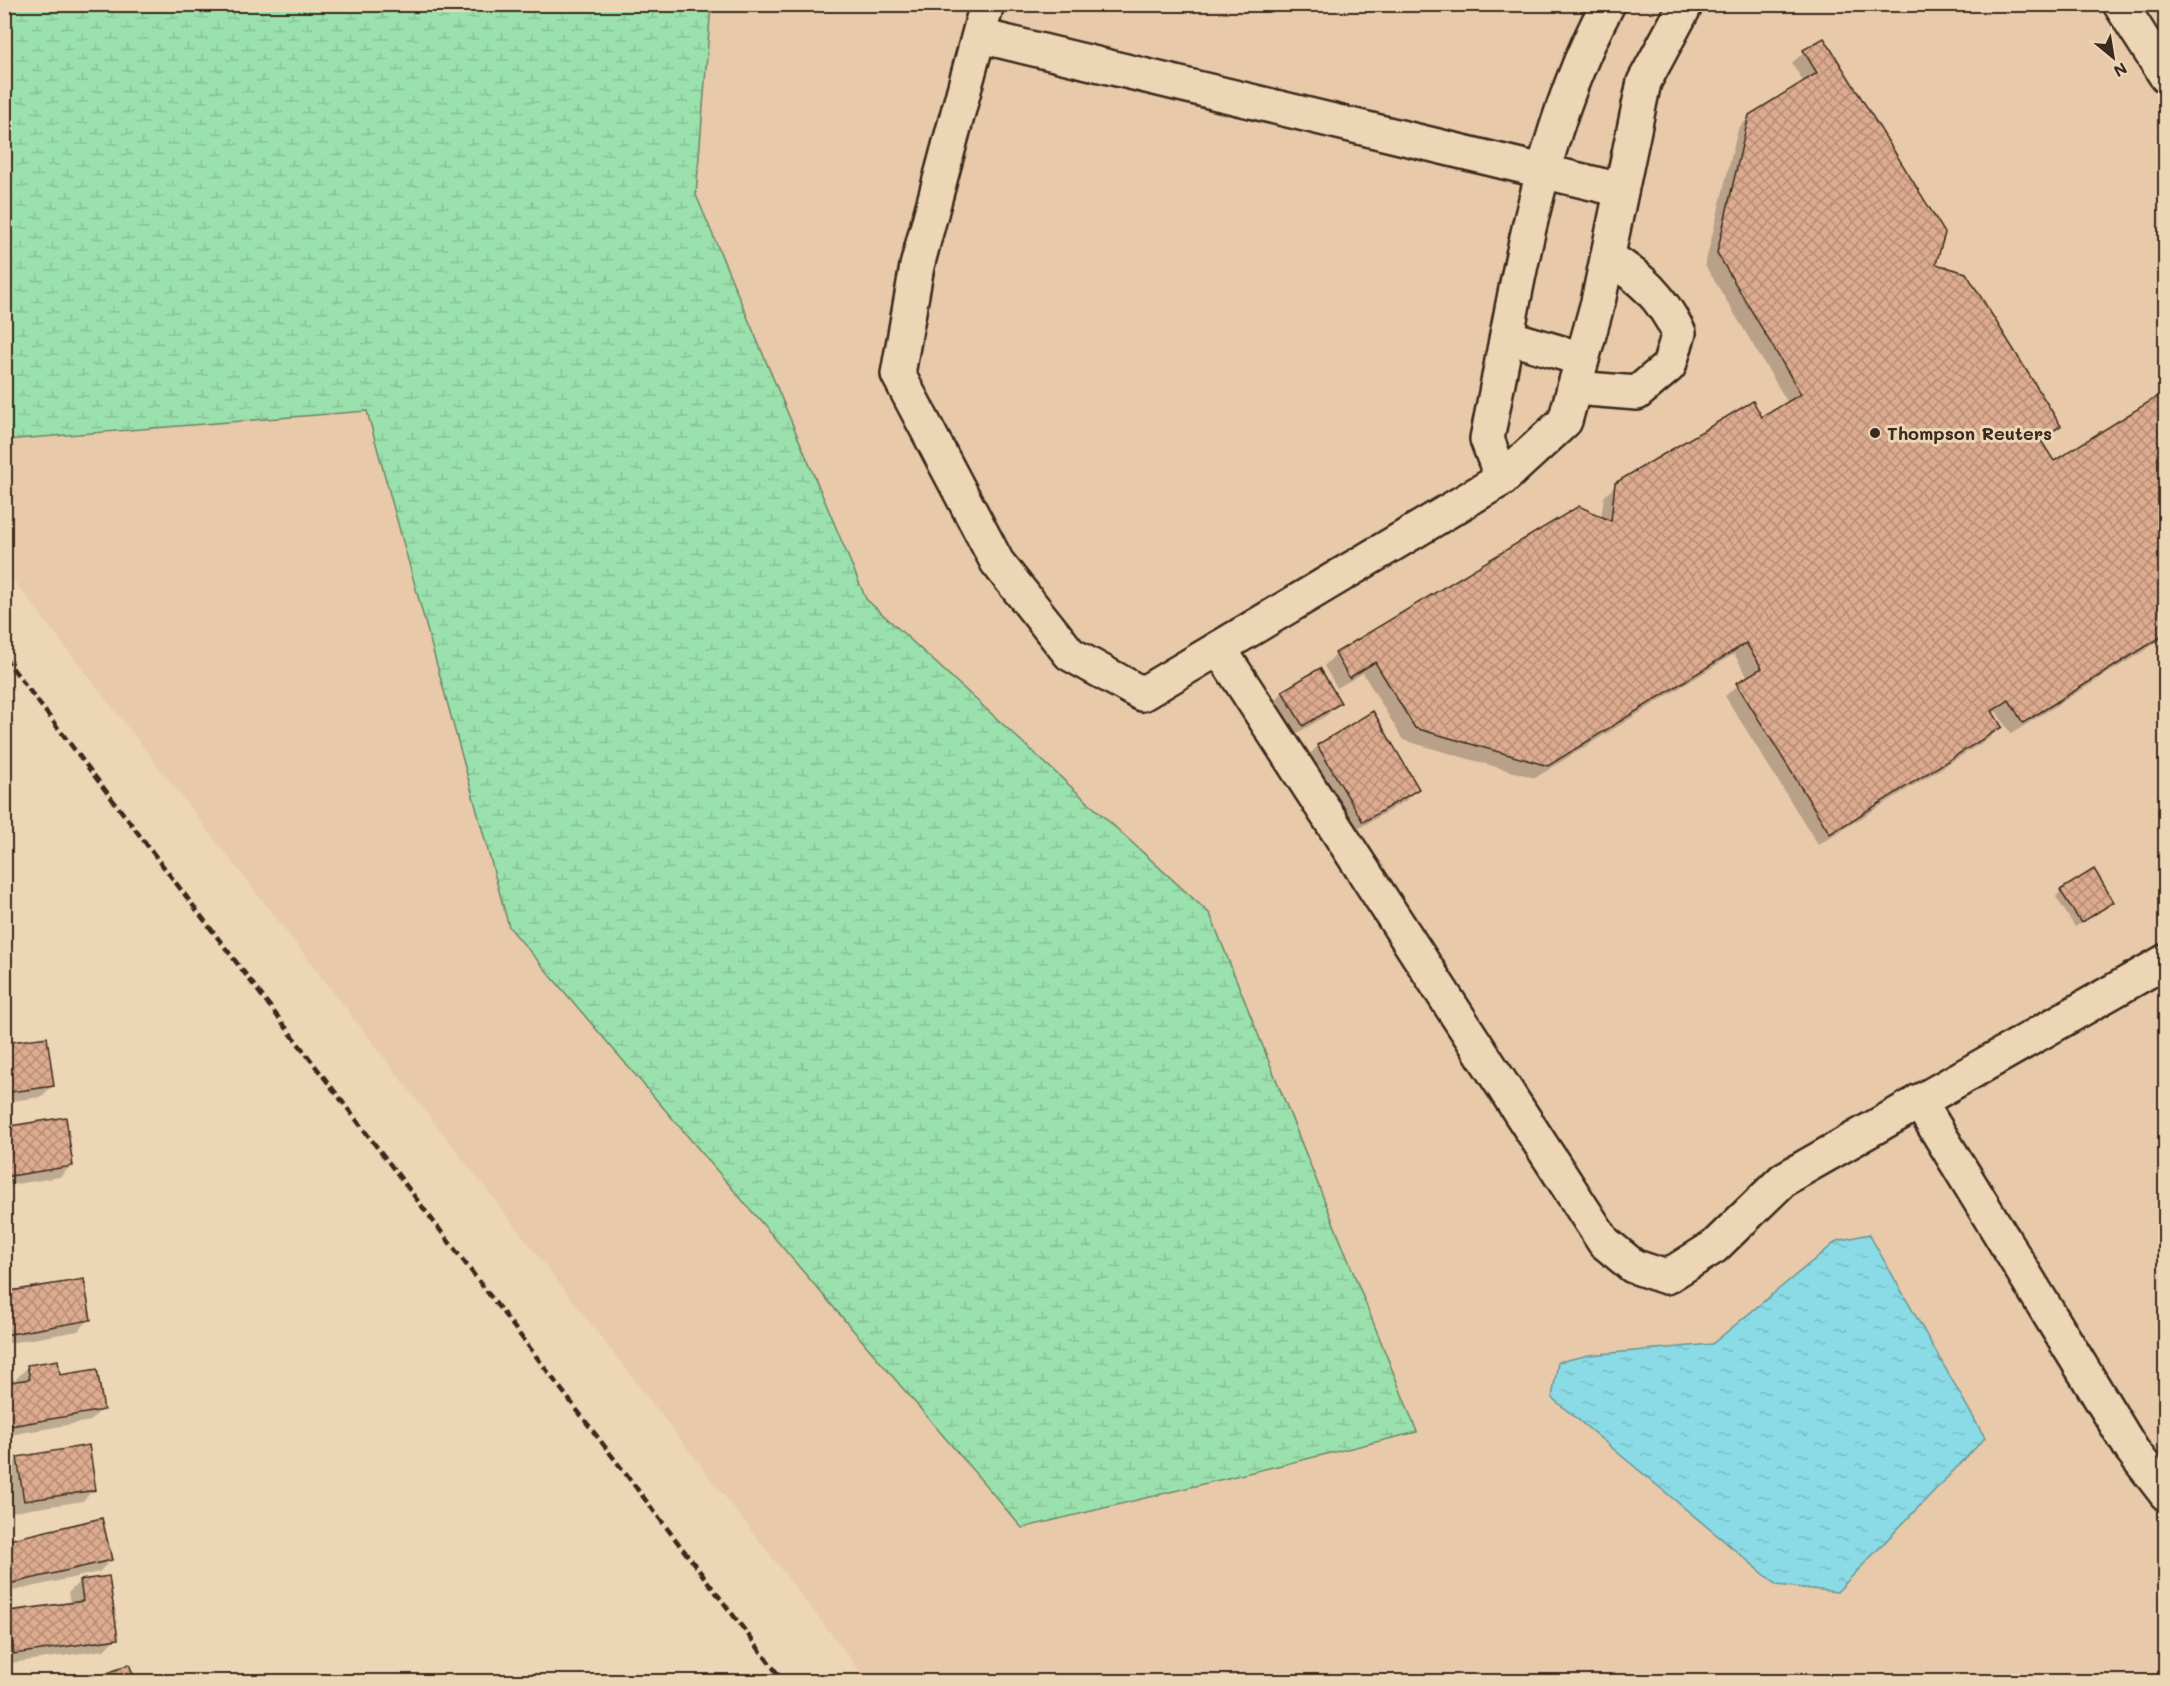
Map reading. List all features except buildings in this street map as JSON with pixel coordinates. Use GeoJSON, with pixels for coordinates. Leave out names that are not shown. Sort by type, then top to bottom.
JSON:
{"type":"FeatureCollection","features":[{"type":"Feature","properties":{"kind":"lane"},"geometry":{"type":"LineString","coordinates":[[987,4],[916,266],[898,374],[997,562],[1070,654],[1142,694],[1502,480],[1565,421],[1608,257],[1644,82],[1686,4]]}},
{"type":"Feature","properties":{"kind":"lane"},"geometry":{"type":"LineString","coordinates":[[1502,480],[1487,439],[1543,171],[1588,42],[1608,4]]}},
{"type":"Feature","properties":{"kind":"lane"},"geometry":{"type":"LineString","coordinates":[[2121,4],[2166,76]]}},
{"type":"Feature","properties":{"kind":"lane"},"geometry":{"type":"LineString","coordinates":[[980,36],[1621,190]]}},
{"type":"Feature","properties":{"kind":"lane"},"geometry":{"type":"LineString","coordinates":[[1508,337],[1578,374],[1637,393],[1669,366],[1679,333],[1665,305],[1638,276],[1608,257]]}},
{"type":"Feature","properties":{"kind":"lane"},"geometry":{"type":"LineString","coordinates":[[1219,648],[1604,1242],[1633,1266],[1666,1277],[1714,1247],[1784,1179],[2166,961]]}},
{"type":"Feature","properties":{"kind":"lane"},"geometry":{"type":"LineString","coordinates":[[1919,1101],[2132,1450],[2166,1494]]}},
{"type":"Feature","properties":{"kind":"shaded area"},"geometry":{"type":"Polygon","coordinates":[[[5,5],[2165,5],[2165,1681],[868,1681],[5,569],[5,5]]]}},
{"type":"Feature","properties":{"kind":"green space"},"geometry":{"type":"Polygon","coordinates":[[[5,4],[711,5],[696,195],[866,599],[1210,914],[1417,1432],[1022,1528],[509,927],[367,411],[5,440],[5,4]]]}},
{"type":"Feature","properties":{"kind":"water"},"geometry":{"type":"Polygon","coordinates":[[[1869,1234],[1985,1438],[1837,1592],[1777,1585],[1552,1398],[1558,1362],[1589,1355],[1712,1344],[1837,1241],[1869,1234]]]}},
{"type":"Feature","properties":{"kind":"railway"},"geometry":{"type":"LineString","coordinates":[[4,657],[784,1682]]}},
{"type":"Feature","properties":{"kind":"place","name":"Thompson Reuters"},"geometry":{"type":"Point","coordinates":[1875,433]}}]}
